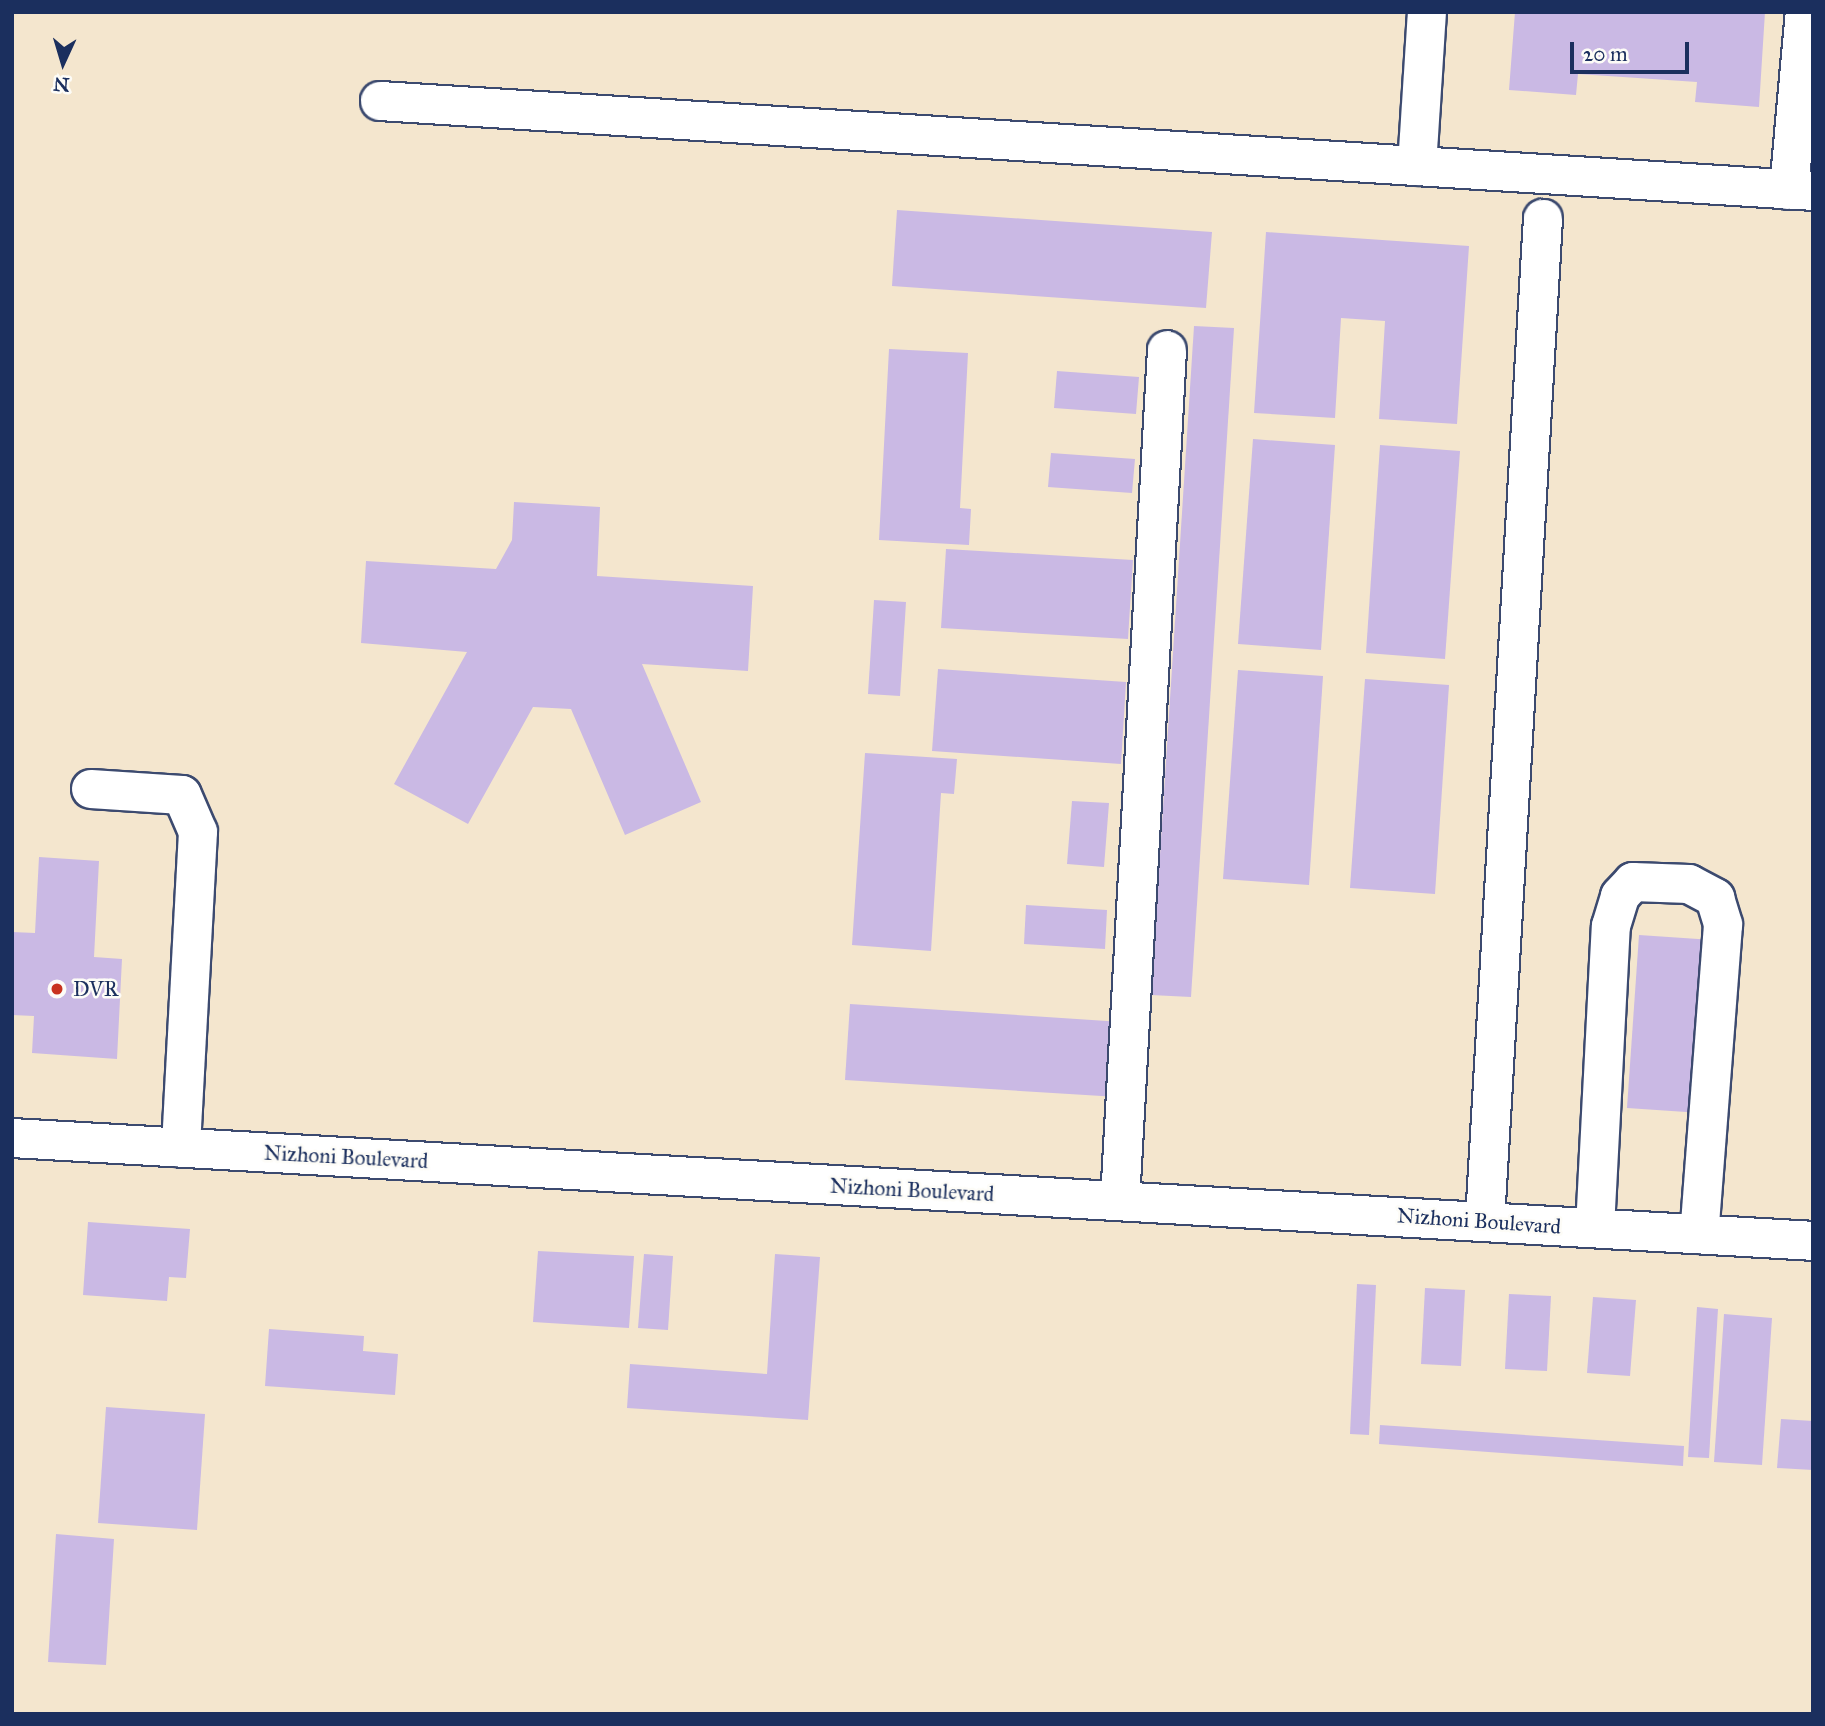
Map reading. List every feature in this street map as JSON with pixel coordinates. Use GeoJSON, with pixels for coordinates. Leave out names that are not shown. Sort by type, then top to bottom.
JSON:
{"type":"FeatureCollection","features":[{"type":"Feature","properties":{"kind":"main road"},"geometry":{"type":"LineString","coordinates":[[1417,166],[1426,12]]}},
{"type":"Feature","properties":{"kind":"main road"},"geometry":{"type":"LineString","coordinates":[[380,101],[1801,190],[1805,12]]}},
{"type":"Feature","properties":{"kind":"main road"},"geometry":{"type":"LineString","coordinates":[[1485,1221],[1543,219]]}},
{"type":"Feature","properties":{"kind":"main road"},"geometry":{"type":"LineString","coordinates":[[1119,1201],[1167,350]]}},
{"type":"Feature","properties":{"kind":"main road"},"geometry":{"type":"LineString","coordinates":[[92,789],[182,795],[198,832],[181,1147]]}},
{"type":"Feature","properties":{"kind":"main road"},"geometry":{"type":"LineString","coordinates":[[1595,1228],[1611,926],[1620,896],[1633,882],[1689,884],[1714,898],[1723,925],[1699,1234]]}},
{"type":"Feature","properties":{"kind":"main road","name":"Nizhoni Boulevard"},"geometry":{"type":"LineString","coordinates":[[12,1138],[1813,1241]]}},
{"type":"Feature","properties":{"kind":"building"},"geometry":{"type":"Polygon","coordinates":[[[1515,12],[1765,12],[1759,107],[1695,102],[1697,82],[1578,74],[1576,95],[1509,90],[1515,12]]]}},
{"type":"Feature","properties":{"kind":"building"},"geometry":{"type":"Polygon","coordinates":[[[897,210],[1212,232],[1206,308],[892,286],[897,210]]]}},
{"type":"Feature","properties":{"kind":"building"},"geometry":{"type":"Polygon","coordinates":[[[1266,232],[1469,246],[1457,424],[1379,419],[1385,321],[1341,318],[1335,418],[1254,413],[1266,232]]]}},
{"type":"Feature","properties":{"kind":"building"},"geometry":{"type":"Polygon","coordinates":[[[1194,326],[1234,328],[1191,997],[1151,995],[1194,326]]]}},
{"type":"Feature","properties":{"kind":"building"},"geometry":{"type":"Polygon","coordinates":[[[889,349],[968,353],[960,508],[971,509],[969,545],[879,540],[889,349]]]}},
{"type":"Feature","properties":{"kind":"building"},"geometry":{"type":"Polygon","coordinates":[[[1057,371],[1139,377],[1136,414],[1054,408],[1057,371]]]}},
{"type":"Feature","properties":{"kind":"building"},"geometry":{"type":"Polygon","coordinates":[[[1253,439],[1335,445],[1321,650],[1238,644],[1253,439]]]}},
{"type":"Feature","properties":{"kind":"building"},"geometry":{"type":"Polygon","coordinates":[[[1380,445],[1460,451],[1445,659],[1366,653],[1380,445]]]}},
{"type":"Feature","properties":{"kind":"building"},"geometry":{"type":"Polygon","coordinates":[[[1051,453],[1135,459],[1132,493],[1048,487],[1051,453]]]}},
{"type":"Feature","properties":{"kind":"building"},"geometry":{"type":"Polygon","coordinates":[[[514,502],[600,507],[597,576],[753,586],[748,671],[642,664],[701,802],[625,835],[571,709],[533,707],[468,824],[394,784],[467,652],[361,643],[366,561],[496,569],[512,540],[514,502]]]}},
{"type":"Feature","properties":{"kind":"building"},"geometry":{"type":"Polygon","coordinates":[[[946,549],[1133,560],[1128,639],[941,628],[946,549]]]}},
{"type":"Feature","properties":{"kind":"building"},"geometry":{"type":"Polygon","coordinates":[[[874,600],[906,602],[900,696],[868,694],[874,600]]]}},
{"type":"Feature","properties":{"kind":"building"},"geometry":{"type":"Polygon","coordinates":[[[938,669],[1126,682],[1121,764],[932,751],[938,669]]]}},
{"type":"Feature","properties":{"kind":"building"},"geometry":{"type":"Polygon","coordinates":[[[1238,670],[1323,676],[1309,885],[1223,879],[1238,670]]]}},
{"type":"Feature","properties":{"kind":"building"},"geometry":{"type":"Polygon","coordinates":[[[1365,679],[1449,685],[1435,894],[1350,888],[1365,679]]]}},
{"type":"Feature","properties":{"kind":"building"},"geometry":{"type":"Polygon","coordinates":[[[865,753],[957,759],[954,794],[941,793],[931,951],[852,945],[865,753]]]}},
{"type":"Feature","properties":{"kind":"building"},"geometry":{"type":"Polygon","coordinates":[[[1072,801],[1109,803],[1104,867],[1067,864],[1072,801]]]}},
{"type":"Feature","properties":{"kind":"building"},"geometry":{"type":"Polygon","coordinates":[[[39,857],[99,861],[94,957],[122,959],[117,1059],[32,1053],[34,1016],[12,1015],[12,932],[35,933],[39,857]]]}},
{"type":"Feature","properties":{"kind":"building"},"geometry":{"type":"Polygon","coordinates":[[[1026,905],[1107,910],[1105,949],[1024,944],[1026,905]]]}},
{"type":"Feature","properties":{"kind":"building"},"geometry":{"type":"Polygon","coordinates":[[[1639,935],[1713,940],[1701,1113],[1627,1108],[1639,935]]]}},
{"type":"Feature","properties":{"kind":"building"},"geometry":{"type":"Polygon","coordinates":[[[850,1004],[1122,1022],[1118,1097],[845,1080],[850,1004]]]}},
{"type":"Feature","properties":{"kind":"building"},"geometry":{"type":"Polygon","coordinates":[[[88,1222],[190,1229],[186,1278],[169,1277],[167,1301],[83,1295],[88,1222]]]}},
{"type":"Feature","properties":{"kind":"building"},"geometry":{"type":"Polygon","coordinates":[[[538,1251],[634,1256],[629,1328],[533,1322],[538,1251]]]}},
{"type":"Feature","properties":{"kind":"building"},"geometry":{"type":"Polygon","coordinates":[[[644,1254],[673,1256],[668,1330],[638,1328],[644,1254]]]}},
{"type":"Feature","properties":{"kind":"building"},"geometry":{"type":"Polygon","coordinates":[[[775,1254],[820,1257],[808,1420],[627,1408],[630,1364],[767,1374],[775,1254]]]}},
{"type":"Feature","properties":{"kind":"building"},"geometry":{"type":"Polygon","coordinates":[[[1357,1284],[1376,1285],[1369,1435],[1350,1434],[1357,1284]]]}},
{"type":"Feature","properties":{"kind":"building"},"geometry":{"type":"Polygon","coordinates":[[[1425,1288],[1465,1290],[1461,1366],[1421,1364],[1425,1288]]]}},
{"type":"Feature","properties":{"kind":"building"},"geometry":{"type":"Polygon","coordinates":[[[1509,1294],[1551,1296],[1547,1371],[1505,1369],[1509,1294]]]}},
{"type":"Feature","properties":{"kind":"building"},"geometry":{"type":"Polygon","coordinates":[[[1593,1297],[1636,1300],[1630,1376],[1587,1373],[1593,1297]]]}},
{"type":"Feature","properties":{"kind":"building"},"geometry":{"type":"Polygon","coordinates":[[[1697,1307],[1718,1309],[1709,1458],[1688,1457],[1697,1307]]]}},
{"type":"Feature","properties":{"kind":"building"},"geometry":{"type":"Polygon","coordinates":[[[1724,1314],[1772,1318],[1762,1465],[1714,1462],[1724,1314]]]}},
{"type":"Feature","properties":{"kind":"building"},"geometry":{"type":"Polygon","coordinates":[[[269,1329],[364,1336],[363,1351],[398,1354],[395,1395],[265,1386],[269,1329]]]}},
{"type":"Feature","properties":{"kind":"building"},"geometry":{"type":"Polygon","coordinates":[[[106,1407],[205,1414],[197,1530],[98,1523],[106,1407]]]}},
{"type":"Feature","properties":{"kind":"building"},"geometry":{"type":"Polygon","coordinates":[[[1781,1419],[1813,1421],[1813,1470],[1777,1468],[1781,1419]]]}},
{"type":"Feature","properties":{"kind":"building"},"geometry":{"type":"Polygon","coordinates":[[[1380,1425],[1684,1446],[1683,1466],[1379,1444],[1380,1425]]]}},
{"type":"Feature","properties":{"kind":"building"},"geometry":{"type":"Polygon","coordinates":[[[56,1534],[114,1539],[106,1665],[48,1662],[56,1534]]]}},
{"type":"Feature","properties":{"kind":"place","name":"DVR"},"geometry":{"type":"Point","coordinates":[57,989]}}]}
